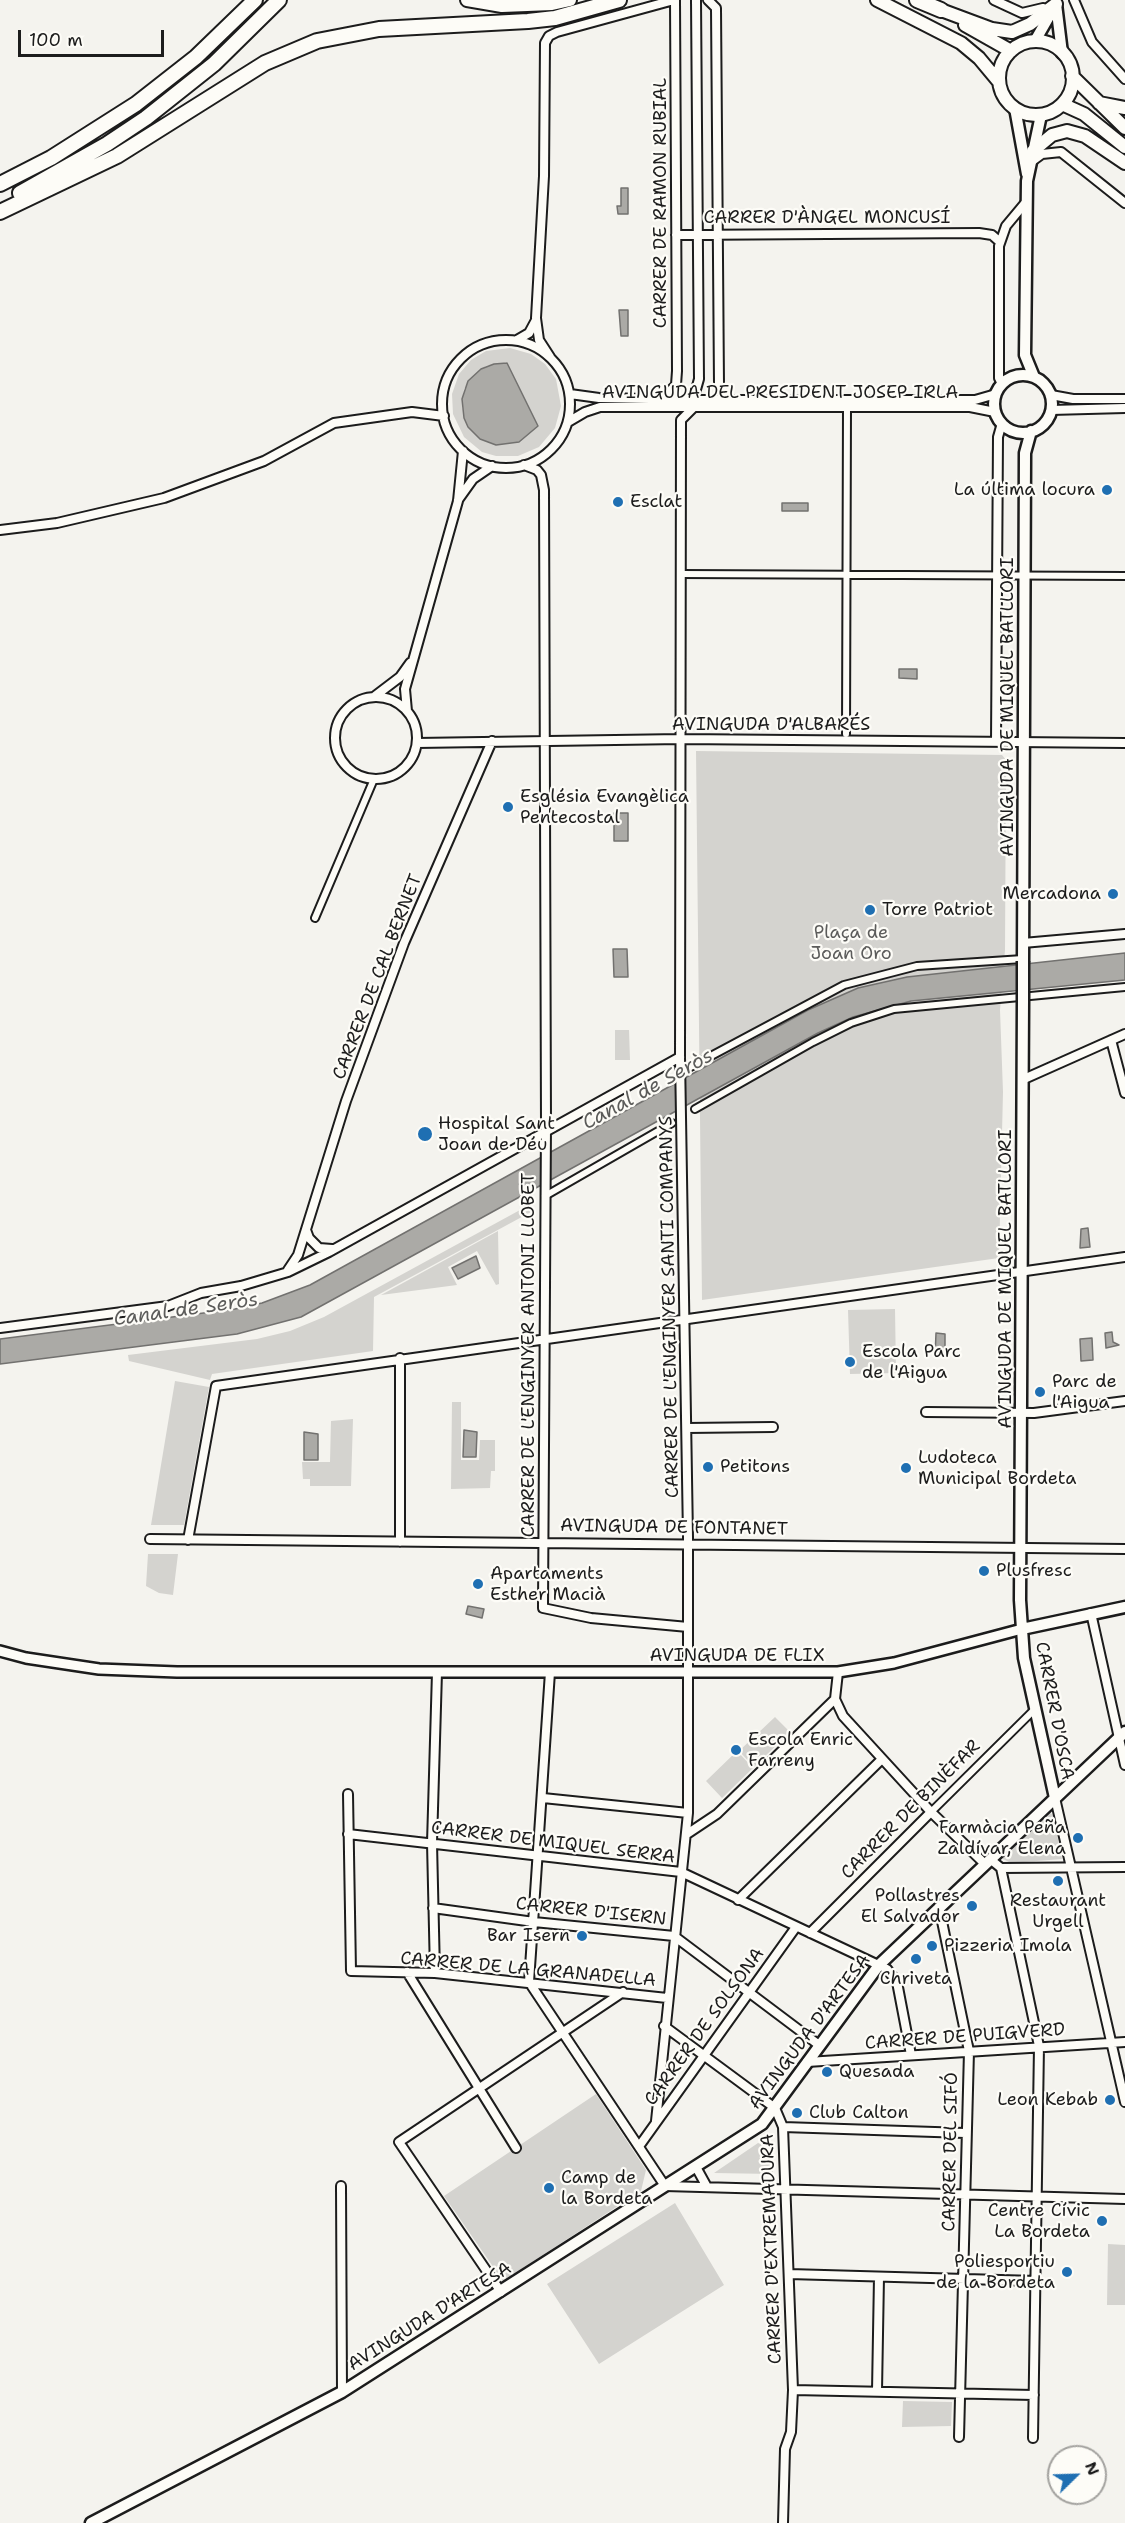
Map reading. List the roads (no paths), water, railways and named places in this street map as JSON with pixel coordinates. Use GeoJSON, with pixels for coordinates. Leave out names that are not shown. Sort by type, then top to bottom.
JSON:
{"type":"FeatureCollection","features":[{"type":"Feature","properties":{"kind":"highway"},"geometry":{"type":"LineString","coordinates":[[0,184],[57,154],[136,104],[196,57],[255,0]]}},
{"type":"Feature","properties":{"kind":"highway"},"geometry":{"type":"LineString","coordinates":[[0,203],[55,176],[146,118],[214,64],[279,0]]}},
{"type":"Feature","properties":{"kind":"highway"},"geometry":{"type":"LineString","coordinates":[[0,212],[103,164],[255,69],[317,41],[379,29],[505,24],[537,20],[619,0]]}},
{"type":"Feature","properties":{"kind":"highway"},"geometry":{"type":"LineString","coordinates":[[917,0],[940,10]]}},
{"type":"Feature","properties":{"kind":"main road"},"geometry":{"type":"LineString","coordinates":[[467,0],[502,6],[552,4],[570,0]]}},
{"type":"Feature","properties":{"kind":"main road"},"geometry":{"type":"LineString","coordinates":[[877,0],[961,43],[979,58],[999,82],[1004,97],[1023,113],[1041,115],[1062,104],[1070,91],[1072,76],[1069,64],[1062,53],[1050,44],[1035,41],[1022,44],[1011,51],[1001,65],[999,82]]}},
{"type":"Feature","properties":{"kind":"main road"},"geometry":{"type":"LineString","coordinates":[[926,0],[1011,51]]}},
{"type":"Feature","properties":{"kind":"main road"},"geometry":{"type":"LineString","coordinates":[[940,10],[985,27],[1012,32],[1030,24],[1057,2]]}},
{"type":"Feature","properties":{"kind":"main road"},"geometry":{"type":"LineString","coordinates":[[1035,41],[1057,2]]}},
{"type":"Feature","properties":{"kind":"main road"},"geometry":{"type":"LineString","coordinates":[[1057,2],[1062,53]]}},
{"type":"Feature","properties":{"kind":"main road"},"geometry":{"type":"LineString","coordinates":[[1072,76],[1125,128]]}},
{"type":"Feature","properties":{"kind":"main road"},"geometry":{"type":"LineString","coordinates":[[1098,103],[1125,108]]}},
{"type":"Feature","properties":{"kind":"main road"},"geometry":{"type":"LineString","coordinates":[[1062,104],[1084,114],[1125,147]]}},
{"type":"Feature","properties":{"kind":"main road"},"geometry":{"type":"LineString","coordinates":[[1015,108],[1027,174],[1025,355],[1034,377]]}},
{"type":"Feature","properties":{"kind":"main road"},"geometry":{"type":"LineString","coordinates":[[1027,174],[1041,115]]}},
{"type":"Feature","properties":{"kind":"main road"},"geometry":{"type":"LineString","coordinates":[[1032,157],[1052,135],[1067,131],[1085,136],[1125,163]]}},
{"type":"Feature","properties":{"kind":"main road"},"geometry":{"type":"LineString","coordinates":[[1015,376],[1034,377],[1044,384],[1051,395],[1051,410],[1043,425],[1031,431],[1019,432],[1002,423],[995,412],[996,394],[1002,384],[1015,376],[1025,355]]}},
{"type":"Feature","properties":{"kind":"main road","name":"AVINGUDA DE MIQUEL BATLLORI"},"geometry":{"type":"LineString","coordinates":[[1022,1629],[1025,453],[1031,431]]}},
{"type":"Feature","properties":{"kind":"main road","name":"AVINGUDA DE MIQUEL BATLLORI"},"geometry":{"type":"LineString","coordinates":[[1019,432],[1025,453]]}},
{"type":"Feature","properties":{"kind":"main road","name":"AVINGUDA DE FLIX"},"geometry":{"type":"LineString","coordinates":[[1022,1629],[1091,1613],[1125,1608]]}},
{"type":"Feature","properties":{"kind":"main road","name":"CARRER D'OSCA"},"geometry":{"type":"LineString","coordinates":[[1022,1629],[1024,1658],[1055,1798]]}},
{"type":"Feature","properties":{"kind":"main road","name":"AVINGUDA D'ARTESA"},"geometry":{"type":"LineString","coordinates":[[91,2523],[342,2392],[755,2128],[776,2108],[819,2045],[879,1965],[1122,1735]]}},
{"type":"Feature","properties":{"kind":"street","name":"CARRER DE RAMON RUBIAL"},"geometry":{"type":"LineString","coordinates":[[662,399],[676,385],[674,0]]}},
{"type":"Feature","properties":{"kind":"street"},"geometry":{"type":"LineString","coordinates":[[550,357],[535,346],[517,340],[496,340],[477,346],[460,359],[449,375],[443,395],[444,416],[450,435],[463,451],[476,460],[492,466],[524,465],[543,456],[558,441],[568,422],[570,394],[563,374],[539,340],[536,318],[544,176],[544,44],[549,36],[557,32],[674,0]]}},
{"type":"Feature","properties":{"kind":"street","name":"CARRER DE RAMON RUBIAL"},"geometry":{"type":"LineString","coordinates":[[693,404],[699,379],[696,0]]}},
{"type":"Feature","properties":{"kind":"street"},"geometry":{"type":"LineString","coordinates":[[708,0],[716,8],[719,384],[724,400]]}},
{"type":"Feature","properties":{"kind":"street"},"geometry":{"type":"LineString","coordinates":[[994,0],[1022,14],[1057,2]]}},
{"type":"Feature","properties":{"kind":"street"},"geometry":{"type":"LineString","coordinates":[[1074,0],[1092,42],[1125,79]]}},
{"type":"Feature","properties":{"kind":"street"},"geometry":{"type":"LineString","coordinates":[[1032,157],[1061,152],[1125,202]]}},
{"type":"Feature","properties":{"kind":"street"},"geometry":{"type":"LineString","coordinates":[[1002,384],[999,378],[1000,242],[1006,226],[1026,202]]}},
{"type":"Feature","properties":{"kind":"street","name":"CARRER D'ÀNGEL MONCUSÍ"},"geometry":{"type":"LineString","coordinates":[[979,233],[1006,226]]}},
{"type":"Feature","properties":{"kind":"street","name":"CARRER D'ÀNGEL MONCUSÍ"},"geometry":{"type":"LineString","coordinates":[[676,235],[979,233],[995,236],[1000,242]]}},
{"type":"Feature","properties":{"kind":"street"},"geometry":{"type":"LineString","coordinates":[[517,340],[529,333],[536,318]]}},
{"type":"Feature","properties":{"kind":"street","name":"AVINGUDA DEL PRESIDENT JOSEP IRLA"},"geometry":{"type":"LineString","coordinates":[[570,394],[599,398],[662,399],[693,404],[724,400],[975,400],[996,394]]}},
{"type":"Feature","properties":{"kind":"street"},"geometry":{"type":"LineString","coordinates":[[1051,395],[1073,399],[1125,399]]}},
{"type":"Feature","properties":{"kind":"street","name":"AVINGUDA DEL PRESIDENT JOSEP IRLA"},"geometry":{"type":"LineString","coordinates":[[568,422],[585,412],[600,407],[693,404],[970,407],[995,412]]}},
{"type":"Feature","properties":{"kind":"street","name":"CARRER DE L'ENGINYER SANTI COMPANYS"},"geometry":{"type":"LineString","coordinates":[[656,2121],[666,1998],[688,1813],[686,1319],[680,1057],[680,574],[681,420],[693,404]]}},
{"type":"Feature","properties":{"kind":"street"},"geometry":{"type":"LineString","coordinates":[[846,734],[847,407]]}},
{"type":"Feature","properties":{"kind":"street"},"geometry":{"type":"LineString","coordinates":[[1051,410],[1125,408]]}},
{"type":"Feature","properties":{"kind":"street"},"geometry":{"type":"LineString","coordinates":[[0,530],[57,523],[164,498],[264,461],[334,423],[412,412],[444,416]]}},
{"type":"Feature","properties":{"kind":"street","name":"AVINGUDA DE MIQUEL BATLLORI"},"geometry":{"type":"LineString","coordinates":[[996,742],[998,437],[1002,423]]}},
{"type":"Feature","properties":{"kind":"street"},"geometry":{"type":"LineString","coordinates":[[411,662],[400,677],[375,696],[355,702],[340,717],[335,744],[348,768],[360,776],[374,779],[387,777],[400,771],[408,764],[417,743],[416,729],[407,711],[405,689],[458,501],[463,451]]}},
{"type":"Feature","properties":{"kind":"street","name":"CARRER DE L'ENGINYER ANTONI LLOBET"},"geometry":{"type":"LineString","coordinates":[[524,465],[537,470],[544,490],[546,1132],[544,1154],[543,1608],[591,1618],[688,1627]]}},
{"type":"Feature","properties":{"kind":"street"},"geometry":{"type":"LineString","coordinates":[[458,501],[473,479],[492,466]]}},
{"type":"Feature","properties":{"kind":"street"},"geometry":{"type":"LineString","coordinates":[[680,574],[1125,576]]}},
{"type":"Feature","properties":{"kind":"street"},"geometry":{"type":"LineString","coordinates":[[375,696],[388,698],[407,711]]}},
{"type":"Feature","properties":{"kind":"street","name":"AVINGUDA D'ALBARÉS"},"geometry":{"type":"LineString","coordinates":[[417,743],[681,739],[1125,743]]}},
{"type":"Feature","properties":{"kind":"street","name":"CARRER DE CAL BERNET"},"geometry":{"type":"LineString","coordinates":[[288,1272],[298,1255],[346,1101],[404,943],[492,741]]}},
{"type":"Feature","properties":{"kind":"street"},"geometry":{"type":"LineString","coordinates":[[315,918],[374,779]]}},
{"type":"Feature","properties":{"kind":"street"},"geometry":{"type":"LineString","coordinates":[[1023,944],[1125,934]]}},
{"type":"Feature","properties":{"kind":"street"},"geometry":{"type":"LineString","coordinates":[[681,1072],[844,985],[917,966],[1023,960]]}},
{"type":"Feature","properties":{"kind":"street"},"geometry":{"type":"LineString","coordinates":[[695,1109],[813,1042],[851,1023],[894,1009],[1125,987]]}},
{"type":"Feature","properties":{"kind":"street"},"geometry":{"type":"LineString","coordinates":[[1024,1079],[1125,1034]]}},
{"type":"Feature","properties":{"kind":"street"},"geometry":{"type":"LineString","coordinates":[[1111,1040],[1125,1093]]}},
{"type":"Feature","properties":{"kind":"street"},"geometry":{"type":"LineString","coordinates":[[0,1328],[168,1306],[201,1293],[241,1286],[288,1272],[336,1248],[680,1057]]}},
{"type":"Feature","properties":{"kind":"street"},"geometry":{"type":"LineString","coordinates":[[545,1196],[672,1123]]}},
{"type":"Feature","properties":{"kind":"street"},"geometry":{"type":"LineString","coordinates":[[306,1230],[309,1238],[319,1248],[336,1248]]}},
{"type":"Feature","properties":{"kind":"street"},"geometry":{"type":"LineString","coordinates":[[188,1540],[216,1386],[400,1358],[543,1341],[1125,1257]]}},
{"type":"Feature","properties":{"kind":"street"},"geometry":{"type":"LineString","coordinates":[[400,1358],[400,1542]]}},
{"type":"Feature","properties":{"kind":"street"},"geometry":{"type":"LineString","coordinates":[[926,1413],[1022,1413],[1125,1401]]}},
{"type":"Feature","properties":{"kind":"street"},"geometry":{"type":"LineString","coordinates":[[687,1428],[773,1427]]}},
{"type":"Feature","properties":{"kind":"street","name":"AVINGUDA DE FONTANET"},"geometry":{"type":"LineString","coordinates":[[150,1539],[688,1543],[1021,1550],[1125,1549]]}},
{"type":"Feature","properties":{"kind":"street"},"geometry":{"type":"LineString","coordinates":[[1091,1613],[1122,1735],[1125,1765]]}},
{"type":"Feature","properties":{"kind":"street","name":"AVINGUDA DE FLIX"},"geometry":{"type":"LineString","coordinates":[[0,1651],[26,1658],[99,1669],[342,1672],[838,1672],[894,1663],[1022,1629]]}},
{"type":"Feature","properties":{"kind":"street"},"geometry":{"type":"LineString","coordinates":[[435,1972],[432,1843],[437,1672]]}},
{"type":"Feature","properties":{"kind":"street"},"geometry":{"type":"LineString","coordinates":[[550,1672],[540,1855],[530,1982],[640,2145],[664,2186],[1125,2199]]}},
{"type":"Feature","properties":{"kind":"street"},"geometry":{"type":"LineString","coordinates":[[838,1672],[835,1699],[843,1716],[931,1812],[987,1861],[1001,1868],[1125,1867]]}},
{"type":"Feature","properties":{"kind":"street"},"geometry":{"type":"LineString","coordinates":[[687,1834],[717,1814],[835,1699]]}},
{"type":"Feature","properties":{"kind":"street","name":"CARRER DE BINÈFAR"},"geometry":{"type":"LineString","coordinates":[[810,1933],[1035,1709]]}},
{"type":"Feature","properties":{"kind":"street"},"geometry":{"type":"LineString","coordinates":[[738,1900],[882,1759]]}},
{"type":"Feature","properties":{"kind":"street"},"geometry":{"type":"LineString","coordinates":[[348,1794],[348,1834]]}},
{"type":"Feature","properties":{"kind":"street"},"geometry":{"type":"LineString","coordinates":[[543,1798],[688,1813]]}},
{"type":"Feature","properties":{"kind":"street"},"geometry":{"type":"LineString","coordinates":[[1055,1798],[1125,2102]]}},
{"type":"Feature","properties":{"kind":"street","name":"CARRER DE MIQUEL SERRA"},"geometry":{"type":"LineString","coordinates":[[348,1834],[681,1872],[879,1965]]}},
{"type":"Feature","properties":{"kind":"street","name":"CARRER DE LA GRANADELLA"},"geometry":{"type":"LineString","coordinates":[[348,1834],[351,1971],[435,1972],[666,1998]]}},
{"type":"Feature","properties":{"kind":"street"},"geometry":{"type":"LineString","coordinates":[[1001,1868],[1039,2046],[1033,2438]]}},
{"type":"Feature","properties":{"kind":"street","name":"CARRER DEL SIFÓ"},"geometry":{"type":"LineString","coordinates":[[939,1907],[969,2051],[965,2133],[966,2195],[959,2438]]}},
{"type":"Feature","properties":{"kind":"street","name":"CARRER D'ISERN"},"geometry":{"type":"LineString","coordinates":[[434,1908],[534,1922],[674,1936],[747,1994],[819,2045]]}},
{"type":"Feature","properties":{"kind":"street","name":"CARRER DE SOLSONA"},"geometry":{"type":"LineString","coordinates":[[640,2145],[796,1927]]}},
{"type":"Feature","properties":{"kind":"street"},"geometry":{"type":"LineString","coordinates":[[879,1965],[887,1970],[897,1982],[911,2055]]}},
{"type":"Feature","properties":{"kind":"street"},"geometry":{"type":"LineString","coordinates":[[407,1972],[516,2148]]}},
{"type":"Feature","properties":{"kind":"street"},"geometry":{"type":"LineString","coordinates":[[501,2292],[399,2142],[564,2034],[623,1992]]}},
{"type":"Feature","properties":{"kind":"street"},"geometry":{"type":"LineString","coordinates":[[664,2026],[776,2108]]}},
{"type":"Feature","properties":{"kind":"street","name":"CARRER DE PUIGVERD"},"geometry":{"type":"LineString","coordinates":[[807,2062],[1039,2046],[1125,2043]]}},
{"type":"Feature","properties":{"kind":"street","name":"CARRER D'EXTREMADURA"},"geometry":{"type":"LineString","coordinates":[[776,2108],[783,2127],[793,2390],[791,2433],[785,2449],[783,2523]]}},
{"type":"Feature","properties":{"kind":"street"},"geometry":{"type":"LineString","coordinates":[[783,2127],[965,2133]]}},
{"type":"Feature","properties":{"kind":"street"},"geometry":{"type":"LineString","coordinates":[[696,2167],[707,2187]]}},
{"type":"Feature","properties":{"kind":"street"},"geometry":{"type":"LineString","coordinates":[[341,2186],[342,2392]]}},
{"type":"Feature","properties":{"kind":"street"},"geometry":{"type":"LineString","coordinates":[[789,2274],[1036,2281]]}},
{"type":"Feature","properties":{"kind":"street"},"geometry":{"type":"LineString","coordinates":[[877,2391],[879,2277]]}},
{"type":"Feature","properties":{"kind":"street"},"geometry":{"type":"LineString","coordinates":[[793,2390],[1034,2395]]}},
{"type":"Feature","properties":{"kind":"place","name":"La última locura"},"geometry":{"type":"Point","coordinates":[1107,490]}},
{"type":"Feature","properties":{"kind":"place","name":"Esclat"},"geometry":{"type":"Point","coordinates":[618,502]}},
{"type":"Feature","properties":{"kind":"place","name":"Església Evangèlica Pentecostal"},"geometry":{"type":"Point","coordinates":[508,807]}},
{"type":"Feature","properties":{"kind":"place","name":"Mercadona"},"geometry":{"type":"Point","coordinates":[1113,894]}},
{"type":"Feature","properties":{"kind":"place","name":"Torre Patriot"},"geometry":{"type":"Point","coordinates":[870,910]}},
{"type":"Feature","properties":{"kind":"place","name":"Hospital Sant Joan de Déu"},"geometry":{"type":"Point","coordinates":[425,1134]}},
{"type":"Feature","properties":{"kind":"place","name":"Escola Parc de l'Aigua"},"geometry":{"type":"Point","coordinates":[850,1362]}},
{"type":"Feature","properties":{"kind":"place","name":"Parc de l'Aigua"},"geometry":{"type":"Point","coordinates":[1040,1392]}},
{"type":"Feature","properties":{"kind":"place","name":"Petitons"},"geometry":{"type":"Point","coordinates":[708,1467]}},
{"type":"Feature","properties":{"kind":"place","name":"Ludoteca Municipal Bordeta"},"geometry":{"type":"Point","coordinates":[906,1468]}},
{"type":"Feature","properties":{"kind":"place","name":"Plusfresc"},"geometry":{"type":"Point","coordinates":[984,1571]}},
{"type":"Feature","properties":{"kind":"place","name":"Apartaments Esther Macià"},"geometry":{"type":"Point","coordinates":[478,1584]}},
{"type":"Feature","properties":{"kind":"place","name":"Escola Enric Farreny"},"geometry":{"type":"Point","coordinates":[736,1750]}},
{"type":"Feature","properties":{"kind":"place","name":"Farmàcia Peña Zaldívar, Elena"},"geometry":{"type":"Point","coordinates":[1078,1838]}},
{"type":"Feature","properties":{"kind":"place","name":"Restaurant Urgell"},"geometry":{"type":"Point","coordinates":[1058,1881]}},
{"type":"Feature","properties":{"kind":"place","name":"Pollastres El Salvador"},"geometry":{"type":"Point","coordinates":[972,1906]}},
{"type":"Feature","properties":{"kind":"place","name":"Bar Isern"},"geometry":{"type":"Point","coordinates":[582,1936]}},
{"type":"Feature","properties":{"kind":"place","name":"Pizzeria Imola"},"geometry":{"type":"Point","coordinates":[932,1946]}},
{"type":"Feature","properties":{"kind":"place","name":"Chriveta"},"geometry":{"type":"Point","coordinates":[916,1959]}},
{"type":"Feature","properties":{"kind":"place","name":"Quesada"},"geometry":{"type":"Point","coordinates":[827,2072]}},
{"type":"Feature","properties":{"kind":"place","name":"Leon Kebab"},"geometry":{"type":"Point","coordinates":[1110,2100]}},
{"type":"Feature","properties":{"kind":"place","name":"Club Calton"},"geometry":{"type":"Point","coordinates":[797,2113]}},
{"type":"Feature","properties":{"kind":"place","name":"Camp de la Bordeta"},"geometry":{"type":"Point","coordinates":[549,2188]}},
{"type":"Feature","properties":{"kind":"place","name":"Centre Cívic La Bordeta"},"geometry":{"type":"Point","coordinates":[1102,2221]}},
{"type":"Feature","properties":{"kind":"place","name":"Poliesportiu de la Bordeta"},"geometry":{"type":"Point","coordinates":[1067,2272]}},
{"type":"Feature","properties":{"kind":"park label","name":"Plaça de Joan Oro"},"geometry":{"type":"Point","coordinates":[851,943]}},
{"type":"Feature","properties":{"kind":"water label","name":"Canal de Seròs"},"geometry":{"type":"Point","coordinates":[648,1090]}},
{"type":"Feature","properties":{"kind":"water label","name":"Canal de Seròs"},"geometry":{"type":"Point","coordinates":[186,1310]}}]}
